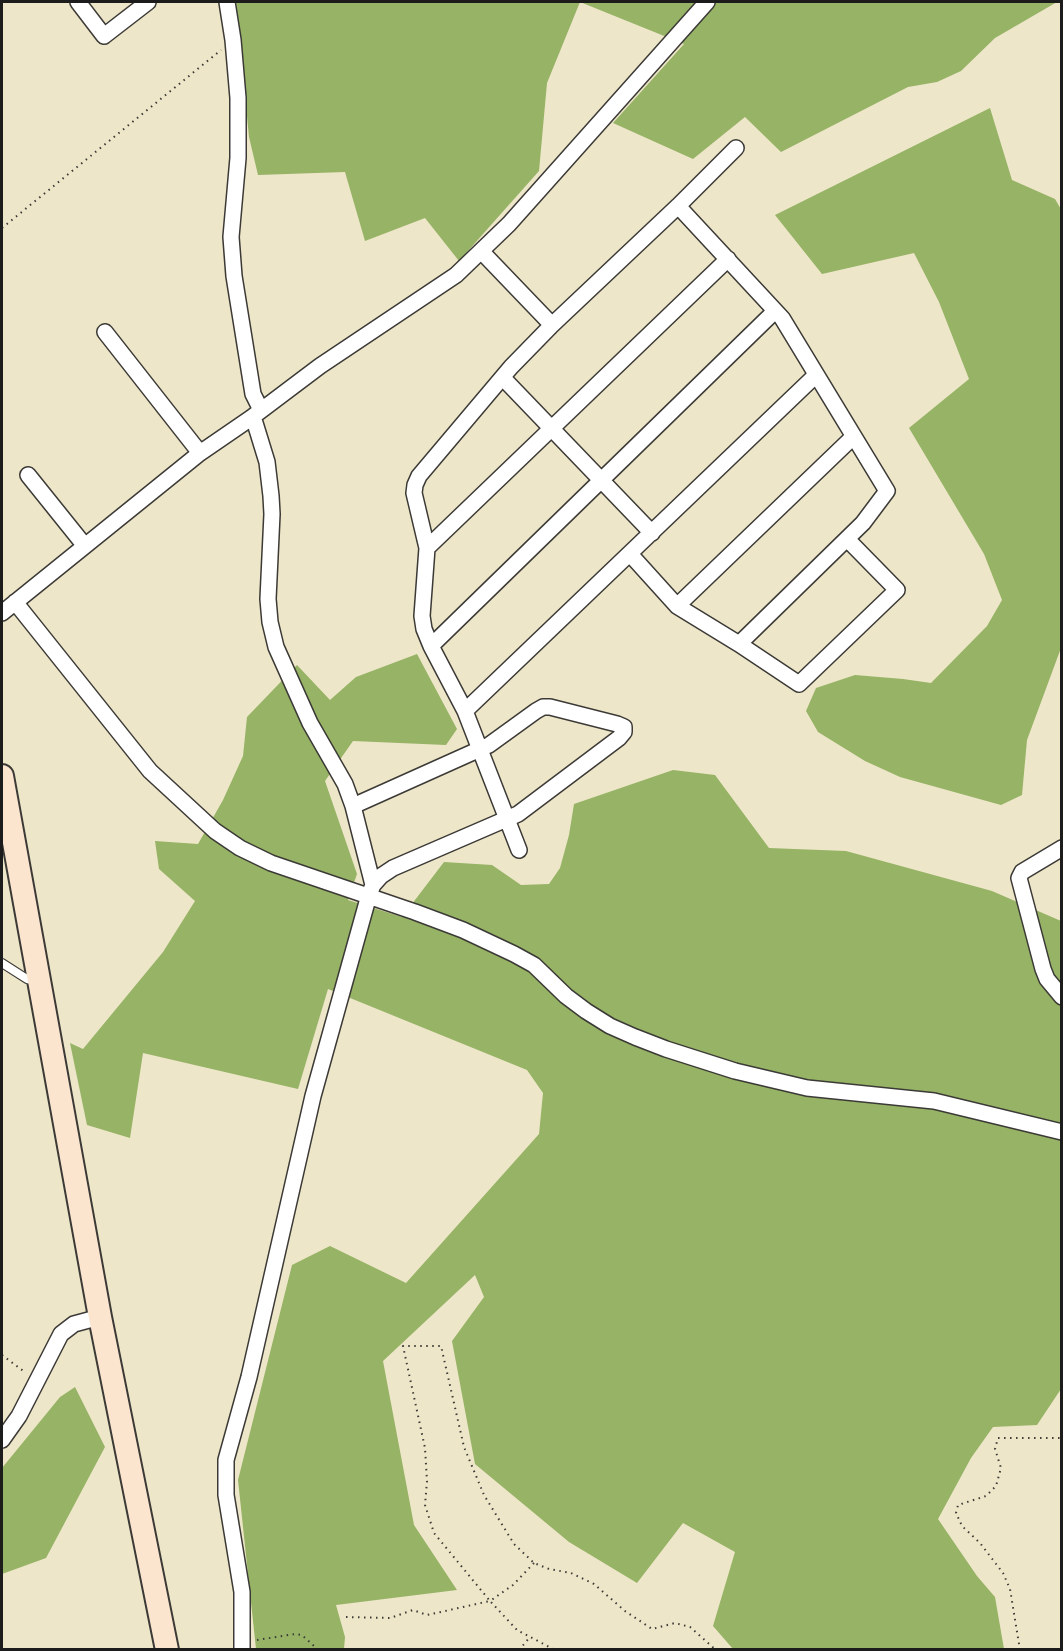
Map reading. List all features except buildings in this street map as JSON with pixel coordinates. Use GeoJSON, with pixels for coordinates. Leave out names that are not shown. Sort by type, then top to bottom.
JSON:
{"type":"FeatureCollection","features":[{"type":"Feature","properties":{"kind":"street"},"geometry":{"type":"LineString","coordinates":[[78,2],[104,36],[148,2]]}},
{"type":"Feature","properties":{"kind":"street"},"geometry":{"type":"LineString","coordinates":[[227,2],[238,98],[238,158],[231,237],[234,276],[256,414],[255,423],[267,462],[271,496],[268,599],[270,622],[276,647],[309,723],[337,769],[353,806],[371,890]]}},
{"type":"Feature","properties":{"kind":"street"},"geometry":{"type":"LineString","coordinates":[[2,613],[200,453],[320,366],[444,284],[481,252],[707,2]]}},
{"type":"Feature","properties":{"kind":"street"},"geometry":{"type":"LineString","coordinates":[[519,850],[465,711],[424,629],[422,616],[427,573],[427,548],[414,493],[415,485],[419,476],[511,367],[736,148]]}},
{"type":"Feature","properties":{"kind":"street"},"geometry":{"type":"LineString","coordinates":[[678,206],[775,311],[887,491],[863,523],[740,644]]}},
{"type":"Feature","properties":{"kind":"street"},"geometry":{"type":"LineString","coordinates":[[481,252],[552,325]]}},
{"type":"Feature","properties":{"kind":"street"},"geometry":{"type":"LineString","coordinates":[[427,548],[728,259]]}},
{"type":"Feature","properties":{"kind":"street"},"geometry":{"type":"LineString","coordinates":[[431,646],[775,311]]}},
{"type":"Feature","properties":{"kind":"street"},"geometry":{"type":"LineString","coordinates":[[105,332],[200,453]]}},
{"type":"Feature","properties":{"kind":"street"},"geometry":{"type":"LineString","coordinates":[[465,711],[816,375]]}},
{"type":"Feature","properties":{"kind":"street"},"geometry":{"type":"LineString","coordinates":[[503,378],[652,533]]}},
{"type":"Feature","properties":{"kind":"street"},"geometry":{"type":"LineString","coordinates":[[677,606],[853,437]]}},
{"type":"Feature","properties":{"kind":"street"},"geometry":{"type":"LineString","coordinates":[[28,476],[85,546]]}},
{"type":"Feature","properties":{"kind":"street"},"geometry":{"type":"LineString","coordinates":[[630,554],[677,606],[740,644],[799,684],[897,590],[847,539]]}},
{"type":"Feature","properties":{"kind":"street"},"geometry":{"type":"LineString","coordinates":[[15,602],[150,771],[215,831],[240,848],[271,863],[371,890],[514,954],[534,965],[566,996],[586,1011],[618,1029],[666,1049],[735,1071],[807,1088],[934,1101],[1062,1132]]}},
{"type":"Feature","properties":{"kind":"street"},"geometry":{"type":"LineString","coordinates":[[242,1646],[242,1592],[226,1495],[226,1460],[249,1377],[313,1096],[371,890],[381,876],[393,868],[518,814],[619,738],[624,728],[584,715],[543,707],[489,745],[353,806]]}},
{"type":"Feature","properties":{"kind":"street"},"geometry":{"type":"LineString","coordinates":[[2,776],[100,1317],[167,1650]]}},
{"type":"Feature","properties":{"kind":"street"},"geometry":{"type":"LineString","coordinates":[[1062,848],[1022,872],[1019,878],[1042,969],[1062,997]]}},
{"type":"Feature","properties":{"kind":"street"},"geometry":{"type":"LineString","coordinates":[[2,1440],[19,1416],[61,1334],[74,1324],[100,1317]]}},
{"type":"Feature","properties":{"kind":"lane"},"geometry":{"type":"LineString","coordinates":[[2,963],[27,979],[39,981]]}},
{"type":"Feature","properties":{"kind":"path"},"geometry":{"type":"LineString","coordinates":[[2,228],[233,40]]}},
{"type":"Feature","properties":{"kind":"path"},"geometry":{"type":"LineString","coordinates":[[555,1650],[517,1630],[434,1533],[425,1506],[427,1481],[425,1448],[404,1346],[441,1346],[464,1447],[484,1496],[514,1544],[534,1563],[549,1569],[571,1573],[594,1584],[652,1629],[675,1623],[690,1627],[716,1650]]}},
{"type":"Feature","properties":{"kind":"path"},"geometry":{"type":"LineString","coordinates":[[2,1355],[36,1381]]}},
{"type":"Feature","properties":{"kind":"path"},"geometry":{"type":"LineString","coordinates":[[1020,1650],[1010,1589],[1003,1573],[980,1543],[962,1526],[956,1513],[958,1505],[986,1496],[996,1486],[1001,1468],[995,1449],[998,1438],[1062,1438]]}},
{"type":"Feature","properties":{"kind":"path"},"geometry":{"type":"LineString","coordinates":[[346,1617],[390,1618],[413,1610],[427,1615],[490,1601],[513,1585],[534,1563]]}},
{"type":"Feature","properties":{"kind":"path"},"geometry":{"type":"LineString","coordinates":[[242,1646],[295,1634],[302,1635],[316,1650]]}},
{"type":"Feature","properties":{"kind":"path"},"geometry":{"type":"LineString","coordinates":[[519,1650],[530,1636]]}},
{"type":"Feature","properties":{"kind":"green space"},"geometry":{"type":"Polygon","coordinates":[[[236,2],[580,2],[547,83],[539,171],[459,261],[425,218],[365,241],[345,172],[258,175],[249,137],[236,2]]]}},
{"type":"Feature","properties":{"kind":"green space"},"geometry":{"type":"Polygon","coordinates":[[[580,2],[1057,2],[995,38],[961,71],[937,82],[908,87],[781,152],[745,117],[693,159],[613,123],[684,44],[580,2]]]}},
{"type":"Feature","properties":{"kind":"green space"},"geometry":{"type":"Polygon","coordinates":[[[990,108],[1012,180],[1055,199],[1062,211],[1061,648],[1027,740],[1022,795],[1001,805],[900,777],[865,761],[818,732],[806,711],[816,688],[855,675],[931,683],[987,626],[1002,600],[984,554],[909,428],[969,379],[939,302],[914,253],[822,274],[775,215],[990,108]]]}},
{"type":"Feature","properties":{"kind":"green space"},"geometry":{"type":"Polygon","coordinates":[[[417,654],[457,729],[446,745],[353,741],[325,781],[357,874],[348,900],[402,917],[444,862],[492,865],[521,885],[549,884],[560,868],[574,804],[673,770],[715,775],[769,848],[846,851],[992,891],[1061,921],[1061,1389],[1037,1425],[993,1427],[971,1458],[938,1519],[977,1576],[995,1597],[1004,1649],[733,1649],[713,1626],[735,1552],[683,1523],[637,1583],[569,1542],[475,1464],[452,1341],[484,1297],[475,1275],[383,1361],[414,1525],[457,1590],[336,1605],[345,1637],[344,1649],[256,1649],[238,1480],[292,1265],[330,1246],[406,1283],[539,1134],[543,1093],[527,1070],[328,989],[298,1089],[143,1053],[130,1138],[87,1125],[70,1043],[83,1049],[163,952],[195,901],[159,869],[155,841],[198,844],[223,800],[243,756],[247,717],[297,665],[330,700],[356,677],[417,654]]]}},
{"type":"Feature","properties":{"kind":"green space"},"geometry":{"type":"Polygon","coordinates":[[[75,1387],[105,1447],[46,1558],[2,1574],[2,1468],[60,1397],[75,1387]]]}}]}
